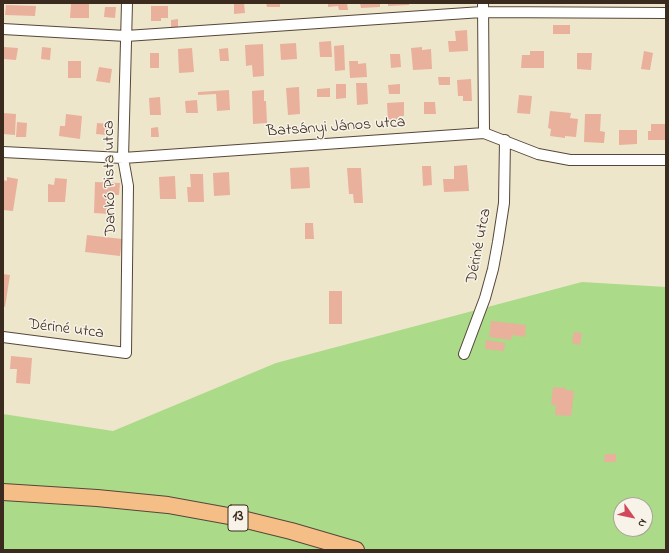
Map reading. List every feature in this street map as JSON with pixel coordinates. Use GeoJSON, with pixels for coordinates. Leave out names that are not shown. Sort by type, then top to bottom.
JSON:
{"type":"FeatureCollection","features":[{"type":"Feature","properties":{"kind":"main road","name":"13"},"geometry":{"type":"LineString","coordinates":[[3,492],[98,498],[168,505],[234,517],[284,529],[356,550]]}},
{"type":"Feature","properties":{"kind":"street","name":"Dankó Pista utca"},"geometry":{"type":"LineString","coordinates":[[126,353],[128,186],[123,158],[127,3]]}},
{"type":"Feature","properties":{"kind":"street"},"geometry":{"type":"LineString","coordinates":[[482,8],[484,133]]}},
{"type":"Feature","properties":{"kind":"street"},"geometry":{"type":"LineString","coordinates":[[3,29],[126,36],[482,8],[666,13]]}},
{"type":"Feature","properties":{"kind":"street","name":"Batsányi János utca"},"geometry":{"type":"LineString","coordinates":[[3,152],[123,158],[484,133],[538,154],[570,160],[666,160]]}},
{"type":"Feature","properties":{"kind":"street","name":"Dériné utca"},"geometry":{"type":"LineString","coordinates":[[464,354],[485,298],[497,249],[504,203],[505,140]]}},
{"type":"Feature","properties":{"kind":"street","name":"Dériné utca"},"geometry":{"type":"LineString","coordinates":[[3,337],[126,353]]}},
{"type":"Feature","properties":{"kind":"green space"},"geometry":{"type":"Polygon","coordinates":[[[582,282],[666,287],[666,550],[3,550],[3,414],[113,431],[276,363],[582,282]]]}},
{"type":"Feature","properties":{"kind":"building"},"geometry":{"type":"Polygon","coordinates":[[[71,3],[89,3],[89,18],[70,18],[71,3]]]}},
{"type":"Feature","properties":{"kind":"building"},"geometry":{"type":"Polygon","coordinates":[[[234,3],[244,3],[245,13],[234,14],[234,3]]]}},
{"type":"Feature","properties":{"kind":"building"},"geometry":{"type":"Polygon","coordinates":[[[266,3],[280,3],[280,7],[267,7],[266,3]]]}},
{"type":"Feature","properties":{"kind":"building"},"geometry":{"type":"Polygon","coordinates":[[[328,3],[347,3],[348,10],[339,10],[338,6],[328,7],[328,3]]]}},
{"type":"Feature","properties":{"kind":"building"},"geometry":{"type":"Polygon","coordinates":[[[360,3],[380,3],[380,7],[361,8],[360,3]]]}},
{"type":"Feature","properties":{"kind":"building"},"geometry":{"type":"Polygon","coordinates":[[[388,3],[409,3],[409,5],[388,6],[388,3]]]}},
{"type":"Feature","properties":{"kind":"building"},"geometry":{"type":"Polygon","coordinates":[[[6,5],[36,6],[35,16],[5,15],[6,5]]]}},
{"type":"Feature","properties":{"kind":"building"},"geometry":{"type":"Polygon","coordinates":[[[151,6],[168,6],[168,18],[161,18],[161,21],[151,21],[151,6]]]}},
{"type":"Feature","properties":{"kind":"building"},"geometry":{"type":"Polygon","coordinates":[[[105,7],[116,7],[115,18],[104,17],[105,7]]]}},
{"type":"Feature","properties":{"kind":"building"},"geometry":{"type":"Polygon","coordinates":[[[178,19],[178,27],[171,27],[171,20],[178,19]]]}},
{"type":"Feature","properties":{"kind":"building"},"geometry":{"type":"Polygon","coordinates":[[[553,25],[570,25],[570,34],[553,34],[553,25]]]}},
{"type":"Feature","properties":{"kind":"building"},"geometry":{"type":"Polygon","coordinates":[[[467,30],[468,51],[449,52],[448,41],[456,41],[455,31],[467,30]]]}},
{"type":"Feature","properties":{"kind":"building"},"geometry":{"type":"Polygon","coordinates":[[[331,41],[332,57],[320,57],[319,42],[331,41]]]}},
{"type":"Feature","properties":{"kind":"building"},"geometry":{"type":"Polygon","coordinates":[[[296,43],[297,59],[281,60],[280,44],[296,43]]]}},
{"type":"Feature","properties":{"kind":"building"},"geometry":{"type":"Polygon","coordinates":[[[263,44],[264,76],[253,77],[252,65],[246,66],[245,45],[263,44]]]}},
{"type":"Feature","properties":{"kind":"building"},"geometry":{"type":"Polygon","coordinates":[[[344,45],[345,70],[335,71],[334,46],[344,45]]]}},
{"type":"Feature","properties":{"kind":"building"},"geometry":{"type":"Polygon","coordinates":[[[4,47],[18,48],[16,60],[3,59],[4,47]]]}},
{"type":"Feature","properties":{"kind":"building"},"geometry":{"type":"Polygon","coordinates":[[[42,47],[51,48],[50,60],[41,59],[42,47]]]}},
{"type":"Feature","properties":{"kind":"building"},"geometry":{"type":"Polygon","coordinates":[[[422,47],[422,50],[431,49],[432,69],[413,70],[411,48],[422,47]]]}},
{"type":"Feature","properties":{"kind":"building"},"geometry":{"type":"Polygon","coordinates":[[[192,48],[194,72],[179,73],[178,49],[192,48]]]}},
{"type":"Feature","properties":{"kind":"building"},"geometry":{"type":"Polygon","coordinates":[[[228,48],[229,61],[220,61],[219,49],[228,48]]]}},
{"type":"Feature","properties":{"kind":"building"},"geometry":{"type":"Polygon","coordinates":[[[530,51],[544,51],[544,68],[521,68],[522,55],[530,55],[530,51]]]}},
{"type":"Feature","properties":{"kind":"building"},"geometry":{"type":"Polygon","coordinates":[[[644,51],[653,53],[650,70],[641,69],[644,51]]]}},
{"type":"Feature","properties":{"kind":"building"},"geometry":{"type":"Polygon","coordinates":[[[150,53],[159,53],[159,68],[150,68],[150,53]]]}},
{"type":"Feature","properties":{"kind":"building"},"geometry":{"type":"Polygon","coordinates":[[[577,53],[592,53],[591,70],[577,69],[577,53]]]}},
{"type":"Feature","properties":{"kind":"building"},"geometry":{"type":"Polygon","coordinates":[[[390,54],[400,54],[401,67],[391,68],[390,54]]]}},
{"type":"Feature","properties":{"kind":"building"},"geometry":{"type":"Polygon","coordinates":[[[68,61],[81,61],[81,78],[68,78],[68,61]]]}},
{"type":"Feature","properties":{"kind":"building"},"geometry":{"type":"Polygon","coordinates":[[[349,61],[358,61],[358,64],[366,63],[367,77],[350,78],[349,61]]]}},
{"type":"Feature","properties":{"kind":"building"},"geometry":{"type":"Polygon","coordinates":[[[99,67],[112,69],[110,83],[96,81],[99,67]]]}},
{"type":"Feature","properties":{"kind":"building"},"geometry":{"type":"Polygon","coordinates":[[[438,77],[450,77],[450,85],[439,85],[438,77]]]}},
{"type":"Feature","properties":{"kind":"building"},"geometry":{"type":"Polygon","coordinates":[[[471,79],[472,101],[463,101],[463,96],[458,96],[457,80],[471,79]]]}},
{"type":"Feature","properties":{"kind":"building"},"geometry":{"type":"Polygon","coordinates":[[[356,83],[367,83],[368,104],[357,105],[356,83]]]}},
{"type":"Feature","properties":{"kind":"building"},"geometry":{"type":"Polygon","coordinates":[[[336,84],[346,84],[346,98],[336,99],[336,84]]]}},
{"type":"Feature","properties":{"kind":"building"},"geometry":{"type":"Polygon","coordinates":[[[400,84],[400,94],[389,94],[388,85],[400,84]]]}},
{"type":"Feature","properties":{"kind":"building"},"geometry":{"type":"Polygon","coordinates":[[[299,87],[300,114],[288,115],[286,88],[299,87]]]}},
{"type":"Feature","properties":{"kind":"building"},"geometry":{"type":"Polygon","coordinates":[[[330,88],[330,97],[317,97],[317,89],[330,88]]]}},
{"type":"Feature","properties":{"kind":"building"},"geometry":{"type":"Polygon","coordinates":[[[229,90],[230,110],[217,111],[216,94],[198,95],[198,92],[229,90]]]}},
{"type":"Feature","properties":{"kind":"building"},"geometry":{"type":"Polygon","coordinates":[[[264,90],[267,123],[253,124],[252,91],[264,90]]]}},
{"type":"Feature","properties":{"kind":"building"},"geometry":{"type":"Polygon","coordinates":[[[519,95],[532,96],[530,114],[517,113],[519,95]]]}},
{"type":"Feature","properties":{"kind":"building"},"geometry":{"type":"Polygon","coordinates":[[[160,97],[161,115],[150,115],[149,98],[160,97]]]}},
{"type":"Feature","properties":{"kind":"building"},"geometry":{"type":"Polygon","coordinates":[[[197,100],[198,113],[186,113],[185,101],[197,100]]]}},
{"type":"Feature","properties":{"kind":"building"},"geometry":{"type":"Polygon","coordinates":[[[404,102],[404,116],[399,116],[399,121],[388,122],[387,103],[404,102]]]}},
{"type":"Feature","properties":{"kind":"building"},"geometry":{"type":"Polygon","coordinates":[[[424,102],[435,102],[436,114],[424,114],[424,102]]]}},
{"type":"Feature","properties":{"kind":"building"},"geometry":{"type":"Polygon","coordinates":[[[550,111],[571,113],[570,118],[578,119],[576,137],[565,136],[565,138],[550,136],[551,129],[548,128],[550,111]]]}},
{"type":"Feature","properties":{"kind":"building"},"geometry":{"type":"Polygon","coordinates":[[[3,113],[16,114],[15,135],[3,134],[3,113]]]}},
{"type":"Feature","properties":{"kind":"building"},"geometry":{"type":"Polygon","coordinates":[[[66,114],[82,116],[80,139],[59,136],[60,126],[65,126],[66,114]]]}},
{"type":"Feature","properties":{"kind":"building"},"geometry":{"type":"Polygon","coordinates":[[[585,114],[601,114],[600,131],[605,132],[604,143],[584,142],[585,114]]]}},
{"type":"Feature","properties":{"kind":"building"},"geometry":{"type":"Polygon","coordinates":[[[17,122],[27,123],[26,137],[16,137],[17,122]]]}},
{"type":"Feature","properties":{"kind":"building"},"geometry":{"type":"Polygon","coordinates":[[[97,123],[108,124],[107,135],[96,134],[97,123]]]}},
{"type":"Feature","properties":{"kind":"building"},"geometry":{"type":"Polygon","coordinates":[[[651,124],[665,124],[665,140],[648,140],[648,131],[651,131],[651,124]]]}},
{"type":"Feature","properties":{"kind":"building"},"geometry":{"type":"Polygon","coordinates":[[[158,127],[159,137],[151,137],[151,128],[158,127]]]}},
{"type":"Feature","properties":{"kind":"building"},"geometry":{"type":"Polygon","coordinates":[[[619,130],[637,130],[637,144],[619,145],[619,130]]]}},
{"type":"Feature","properties":{"kind":"building"},"geometry":{"type":"Polygon","coordinates":[[[467,165],[469,191],[444,192],[443,179],[454,179],[454,166],[467,165]]]}},
{"type":"Feature","properties":{"kind":"building"},"geometry":{"type":"Polygon","coordinates":[[[422,166],[431,166],[432,185],[423,186],[422,166]]]}},
{"type":"Feature","properties":{"kind":"building"},"geometry":{"type":"Polygon","coordinates":[[[309,167],[310,188],[291,189],[290,168],[309,167]]]}},
{"type":"Feature","properties":{"kind":"building"},"geometry":{"type":"Polygon","coordinates":[[[347,168],[361,168],[363,203],[354,203],[353,194],[349,194],[347,168]]]}},
{"type":"Feature","properties":{"kind":"building"},"geometry":{"type":"Polygon","coordinates":[[[229,172],[230,195],[214,196],[213,173],[229,172]]]}},
{"type":"Feature","properties":{"kind":"building"},"geometry":{"type":"Polygon","coordinates":[[[190,174],[203,174],[204,202],[188,202],[187,187],[191,187],[190,174]]]}},
{"type":"Feature","properties":{"kind":"building"},"geometry":{"type":"Polygon","coordinates":[[[175,176],[176,199],[160,199],[159,177],[175,176]]]}},
{"type":"Feature","properties":{"kind":"building"},"geometry":{"type":"Polygon","coordinates":[[[7,177],[18,179],[13,211],[3,210],[3,180],[7,181],[7,177]]]}},
{"type":"Feature","properties":{"kind":"building"},"geometry":{"type":"Polygon","coordinates":[[[55,178],[67,179],[65,202],[48,202],[48,184],[54,185],[55,178]]]}},
{"type":"Feature","properties":{"kind":"building"},"geometry":{"type":"Polygon","coordinates":[[[95,182],[120,183],[119,195],[110,195],[109,214],[94,213],[95,182]]]}},
{"type":"Feature","properties":{"kind":"building"},"geometry":{"type":"Polygon","coordinates":[[[305,223],[313,223],[314,239],[305,239],[305,223]]]}},
{"type":"Feature","properties":{"kind":"building"},"geometry":{"type":"Polygon","coordinates":[[[87,235],[122,239],[120,256],[85,252],[87,235]]]}},
{"type":"Feature","properties":{"kind":"building"},"geometry":{"type":"Polygon","coordinates":[[[3,274],[10,275],[5,307],[3,306],[3,274]]]}},
{"type":"Feature","properties":{"kind":"building"},"geometry":{"type":"Polygon","coordinates":[[[329,291],[342,291],[342,324],[329,324],[329,291]]]}},
{"type":"Feature","properties":{"kind":"building"},"geometry":{"type":"Polygon","coordinates":[[[491,321],[526,325],[525,337],[512,335],[511,340],[489,337],[491,321]]]}},
{"type":"Feature","properties":{"kind":"building"},"geometry":{"type":"Polygon","coordinates":[[[574,332],[582,333],[580,345],[572,343],[574,332]]]}},
{"type":"Feature","properties":{"kind":"building"},"geometry":{"type":"Polygon","coordinates":[[[486,340],[505,343],[504,351],[485,349],[486,340]]]}},
{"type":"Feature","properties":{"kind":"building"},"geometry":{"type":"Polygon","coordinates":[[[11,356],[32,358],[30,384],[16,383],[17,369],[10,369],[11,356]]]}},
{"type":"Feature","properties":{"kind":"building"},"geometry":{"type":"Polygon","coordinates":[[[553,387],[566,388],[565,390],[574,391],[571,416],[555,415],[556,405],[551,405],[553,387]]]}},
{"type":"Feature","properties":{"kind":"building"},"geometry":{"type":"Polygon","coordinates":[[[605,454],[616,454],[616,462],[604,462],[605,454]]]}}]}
